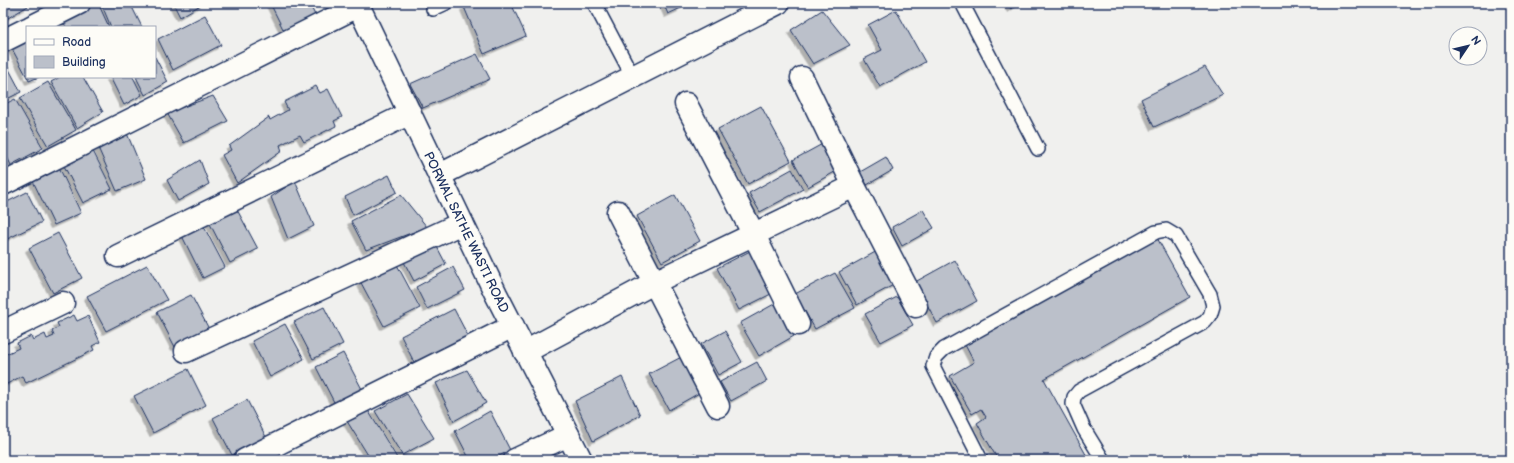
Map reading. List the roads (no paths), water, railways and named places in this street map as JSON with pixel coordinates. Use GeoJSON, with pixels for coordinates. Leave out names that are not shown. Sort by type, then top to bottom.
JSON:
{"type":"FeatureCollection","features":[{"type":"Feature","properties":{"kind":"street"},"geometry":{"type":"LineString","coordinates":[[33,26],[79,3]]}},
{"type":"Feature","properties":{"kind":"street"},"geometry":{"type":"LineString","coordinates":[[440,175],[778,3]]}},
{"type":"Feature","properties":{"kind":"street"},"geometry":{"type":"LineString","coordinates":[[3,184],[358,4]]}},
{"type":"Feature","properties":{"kind":"street","name":"PORWAL SATHE WASTI ROAD"},"geometry":{"type":"LineString","coordinates":[[358,4],[462,223],[580,460]]}},
{"type":"Feature","properties":{"kind":"street"},"geometry":{"type":"LineString","coordinates":[[3,41],[26,30]]}},
{"type":"Feature","properties":{"kind":"street"},"geometry":{"type":"LineString","coordinates":[[802,78],[854,186],[916,306]]}},
{"type":"Feature","properties":{"kind":"street"},"geometry":{"type":"LineString","coordinates":[[686,104],[798,324]]}},
{"type":"Feature","properties":{"kind":"street"},"geometry":{"type":"LineString","coordinates":[[118,256],[410,113]]}},
{"type":"Feature","properties":{"kind":"street"},"geometry":{"type":"LineString","coordinates":[[525,352],[655,282],[854,186]]}},
{"type":"Feature","properties":{"kind":"street"},"geometry":{"type":"LineString","coordinates":[[618,212],[718,406]]}},
{"type":"Feature","properties":{"kind":"street"},"geometry":{"type":"LineString","coordinates":[[186,351],[462,223]]}},
{"type":"Feature","properties":{"kind":"street"},"geometry":{"type":"LineString","coordinates":[[3,332],[63,303]]}},
{"type":"Feature","properties":{"kind":"street"},"geometry":{"type":"LineString","coordinates":[[245,460],[513,326]]}},
{"type":"Feature","properties":{"kind":"street"},"geometry":{"type":"LineString","coordinates":[[515,460],[568,435]]}},
{"type":"Feature","properties":{"kind":"lane"},"geometry":{"type":"LineString","coordinates":[[433,9],[446,3]]}},
{"type":"Feature","properties":{"kind":"lane"},"geometry":{"type":"LineString","coordinates":[[594,3],[633,77]]}},
{"type":"Feature","properties":{"kind":"lane"},"geometry":{"type":"LineString","coordinates":[[962,3],[1038,149]]}},
{"type":"Feature","properties":{"kind":"lane"},"geometry":{"type":"LineString","coordinates":[[981,460],[933,366],[936,357],[944,350],[964,338],[1156,232],[1166,230],[1176,236],[1210,294],[1213,306],[1210,316],[1205,322],[1079,391],[1074,398],[1073,404],[1084,429],[1102,460]]}}]}
